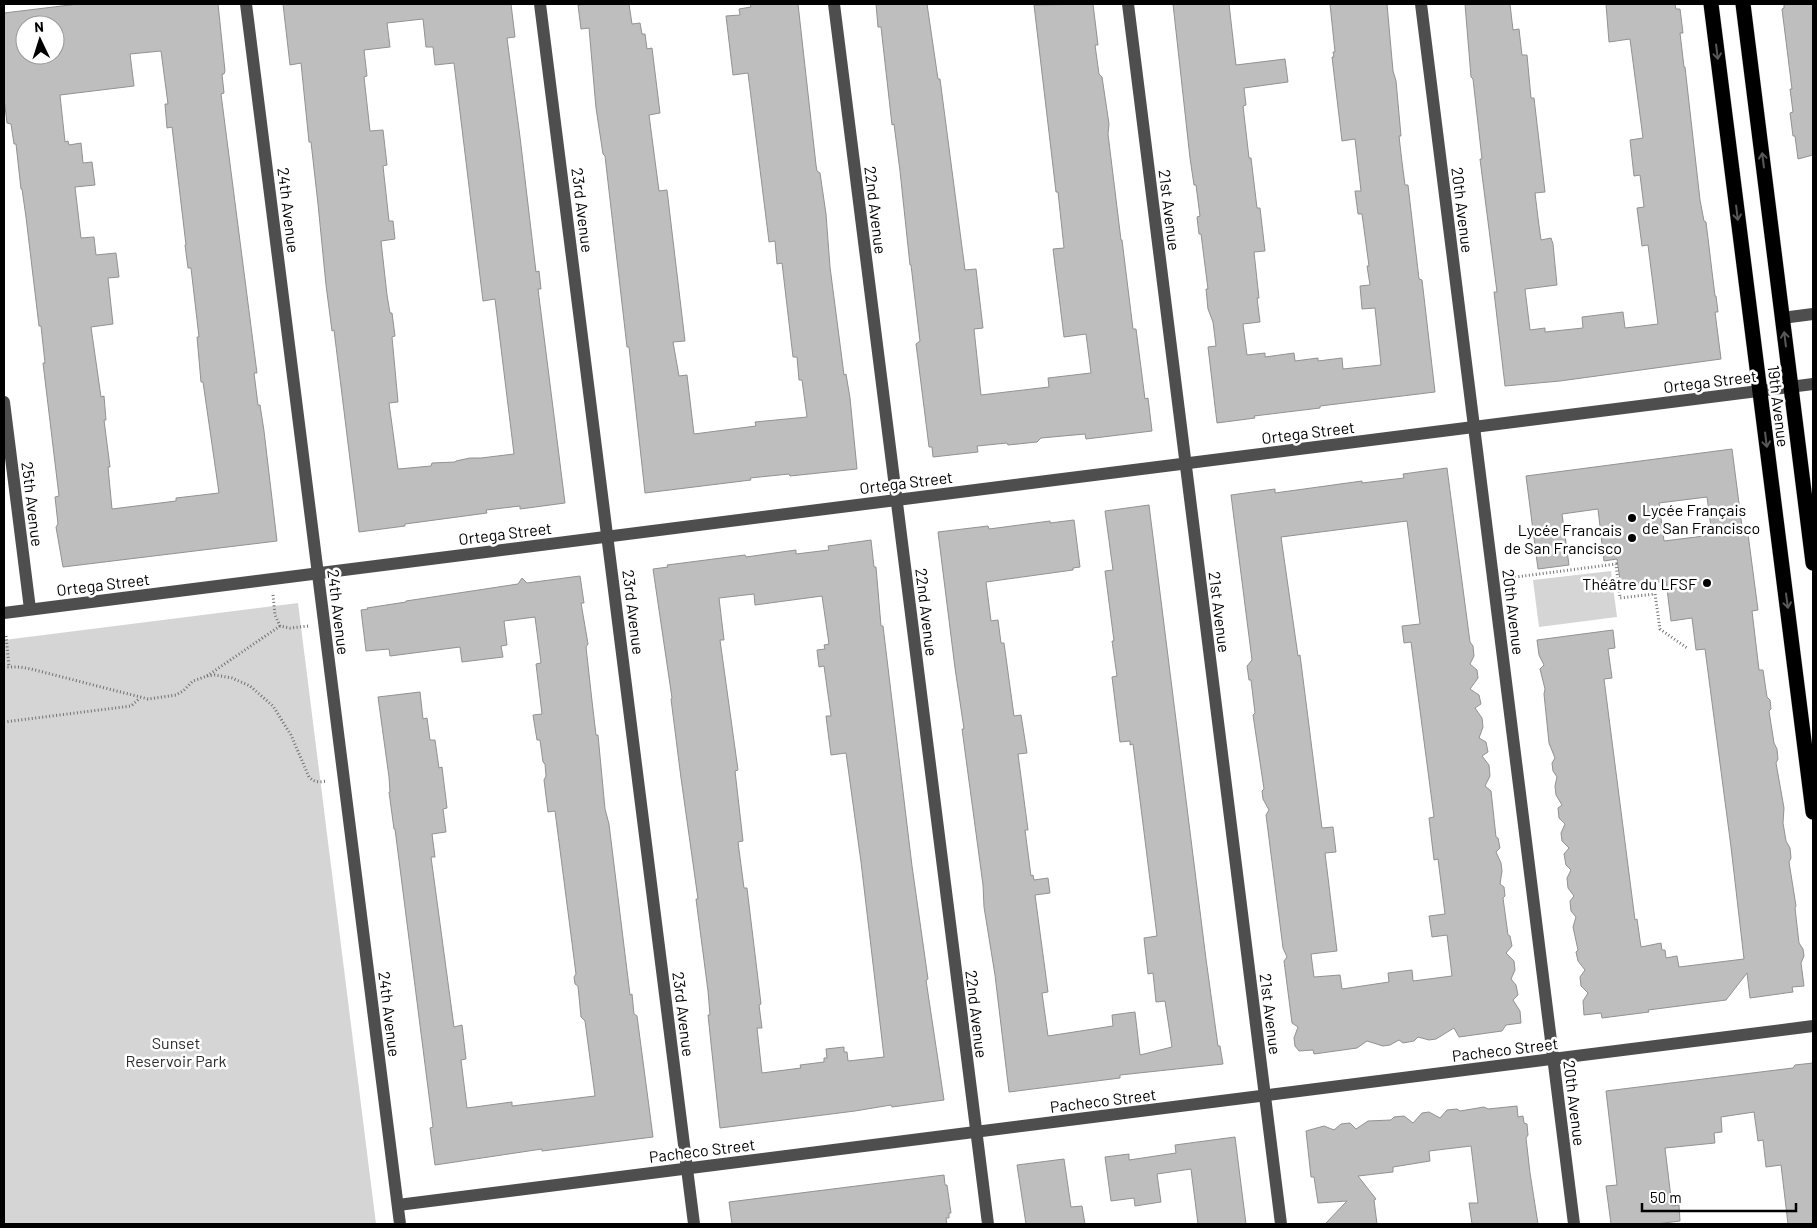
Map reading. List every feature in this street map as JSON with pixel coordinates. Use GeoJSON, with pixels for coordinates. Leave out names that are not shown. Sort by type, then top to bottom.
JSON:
{"type":"FeatureCollection","features":[{"type":"Feature","properties":{"kind":"highway","name":"19th Avenue"},"geometry":{"type":"LineString","coordinates":[[1711,4],[1813,812]]}},
{"type":"Feature","properties":{"kind":"highway","name":"19th Avenue"},"geometry":{"type":"LineString","coordinates":[[1743,4],[1813,563]]}},
{"type":"Feature","properties":{"kind":"street","name":"24th Avenue"},"geometry":{"type":"LineString","coordinates":[[246,4],[400,1224]]}},
{"type":"Feature","properties":{"kind":"street","name":"23rd Avenue"},"geometry":{"type":"LineString","coordinates":[[540,4],[694,1224]]}},
{"type":"Feature","properties":{"kind":"street","name":"22nd Avenue"},"geometry":{"type":"LineString","coordinates":[[834,4],[988,1224]]}},
{"type":"Feature","properties":{"kind":"street","name":"21st Avenue"},"geometry":{"type":"LineString","coordinates":[[1128,4],[1281,1224]]}},
{"type":"Feature","properties":{"kind":"street","name":"20th Avenue"},"geometry":{"type":"LineString","coordinates":[[1421,4],[1574,1224]]}},
{"type":"Feature","properties":{"kind":"street"},"geometry":{"type":"LineString","coordinates":[[1782,318],[1813,314]]}},
{"type":"Feature","properties":{"kind":"street","name":"Ortega Street"},"geometry":{"type":"LineString","coordinates":[[4,613],[1813,384]]}},
{"type":"Feature","properties":{"kind":"street","name":"25th Avenue"},"geometry":{"type":"LineString","coordinates":[[4,402],[30,609]]}},
{"type":"Feature","properties":{"kind":"street","name":"Pacheco Street"},"geometry":{"type":"LineString","coordinates":[[398,1205],[1813,1026]]}},
{"type":"Feature","properties":{"kind":"path"},"geometry":{"type":"LineString","coordinates":[[1493,580],[1616,564],[1620,598],[1655,594],[1660,630],[1687,648]]}},
{"type":"Feature","properties":{"kind":"path"},"geometry":{"type":"LineString","coordinates":[[271,579],[275,615],[280,626]]}},
{"type":"Feature","properties":{"kind":"path"},"geometry":{"type":"LineString","coordinates":[[207,676],[280,626],[290,628],[324,624]]}},
{"type":"Feature","properties":{"kind":"path"},"geometry":{"type":"LineString","coordinates":[[6,636],[9,666]]}},
{"type":"Feature","properties":{"kind":"path"},"geometry":{"type":"LineString","coordinates":[[4,667],[31,669],[140,698],[176,695],[193,681],[207,676],[215,675],[232,678],[250,686],[266,698],[285,724],[306,771],[313,781],[344,779]]}},
{"type":"Feature","properties":{"kind":"path"},"geometry":{"type":"LineString","coordinates":[[4,722],[131,706],[140,698]]}},
{"type":"Feature","properties":{"kind":"green space"},"geometry":{"type":"Polygon","coordinates":[[[1611,571],[1617,617],[1539,627],[1533,580],[1611,571]]]}},
{"type":"Feature","properties":{"kind":"green space","name":"Sunset Reservoir Park"},"geometry":{"type":"Polygon","coordinates":[[[298,603],[376,1224],[4,1224],[4,640],[298,603]]]}},
{"type":"Feature","properties":{"kind":"building"},"geometry":{"type":"Polygon","coordinates":[[[78,4],[218,4],[225,71],[222,74],[224,93],[221,94],[257,373],[254,373],[258,405],[260,405],[264,431],[277,541],[63,567],[56,527],[58,524],[55,497],[59,496],[43,363],[45,363],[41,326],[39,326],[16,144],[14,144],[11,124],[7,123],[4,98],[4,13],[78,4]],[[161,51],[130,54],[134,86],[60,95],[65,142],[68,141],[69,145],[81,143],[83,163],[92,162],[95,185],[75,187],[81,238],[94,237],[96,255],[116,253],[119,277],[108,278],[113,324],[91,327],[101,397],[104,396],[106,420],[104,420],[110,467],[108,467],[112,509],[176,501],[176,498],[219,493],[203,382],[201,382],[197,337],[199,337],[191,268],[188,268],[185,245],[172,127],[167,128],[165,104],[168,104],[161,51]]]}},
{"type":"Feature","properties":{"kind":"building"},"geometry":{"type":"Polygon","coordinates":[[[283,4],[511,4],[515,37],[507,38],[536,272],[539,271],[541,289],[538,289],[565,503],[520,509],[520,506],[486,510],[487,513],[359,532],[334,330],[332,331],[326,285],[301,63],[290,65],[283,4]],[[423,19],[387,23],[390,47],[364,50],[367,76],[364,77],[370,131],[383,130],[387,165],[383,166],[389,221],[393,221],[395,239],[381,241],[387,295],[395,336],[392,337],[398,402],[389,403],[398,469],[431,466],[432,463],[455,462],[470,458],[514,454],[495,299],[483,301],[454,63],[435,65],[433,47],[426,47],[423,19]]]}},
{"type":"Feature","properties":{"kind":"building"},"geometry":{"type":"Polygon","coordinates":[[[629,4],[632,24],[640,23],[642,34],[645,34],[647,49],[652,48],[660,113],[649,115],[659,191],[667,190],[685,341],[673,342],[679,376],[687,375],[694,434],[756,426],[755,422],[807,417],[802,380],[799,380],[797,357],[793,357],[782,263],[777,264],[775,241],[769,242],[748,73],[733,75],[726,16],[740,15],[739,9],[751,7],[750,4],[798,4],[816,165],[817,171],[820,173],[826,214],[830,267],[844,375],[846,374],[850,398],[857,469],[750,478],[751,480],[645,493],[605,156],[603,154],[596,108],[589,28],[581,29],[578,5],[629,4]]]}},
{"type":"Feature","properties":{"kind":"building"},"geometry":{"type":"Polygon","coordinates":[[[876,4],[927,4],[938,79],[940,79],[965,270],[976,269],[983,328],[974,329],[981,395],[1049,387],[1048,378],[1091,373],[1086,334],[1064,337],[1053,249],[1064,248],[1034,5],[1093,4],[1098,45],[1095,45],[1109,124],[1108,134],[1133,329],[1136,329],[1145,399],[1148,398],[1152,431],[1086,439],[1085,434],[1041,438],[1037,442],[977,446],[978,452],[933,457],[932,447],[929,447],[916,344],[920,341],[900,171],[894,124],[892,125],[881,27],[878,27],[876,4]]]}},
{"type":"Feature","properties":{"kind":"building"},"geometry":{"type":"Polygon","coordinates":[[[1173,4],[1229,4],[1236,65],[1285,59],[1288,82],[1244,88],[1246,105],[1243,106],[1249,158],[1251,158],[1257,208],[1260,208],[1265,251],[1254,252],[1260,322],[1243,324],[1247,355],[1265,353],[1265,357],[1294,353],[1295,361],[1318,358],[1318,361],[1342,358],[1343,369],[1381,365],[1375,308],[1362,309],[1360,286],[1370,285],[1367,266],[1369,266],[1362,214],[1358,214],[1355,191],[1361,191],[1355,139],[1342,141],[1332,57],[1334,57],[1333,52],[1335,52],[1330,4],[1387,4],[1393,71],[1396,81],[1402,162],[1405,185],[1408,185],[1419,279],[1422,280],[1435,392],[1320,406],[1320,408],[1254,416],[1255,418],[1217,423],[1208,347],[1216,346],[1213,322],[1208,309],[1206,289],[1208,289],[1197,217],[1200,216],[1190,158],[1173,4]]]}},
{"type":"Feature","properties":{"kind":"building"},"geometry":{"type":"Polygon","coordinates":[[[1465,4],[1510,4],[1513,30],[1519,29],[1522,55],[1527,55],[1531,98],[1534,98],[1545,192],[1535,193],[1538,218],[1541,240],[1551,238],[1553,244],[1557,285],[1525,289],[1530,330],[1545,328],[1545,332],[1583,328],[1582,317],[1623,312],[1625,328],[1658,324],[1648,245],[1642,246],[1637,208],[1644,207],[1640,175],[1634,176],[1630,140],[1643,138],[1630,39],[1609,42],[1606,4],[1675,4],[1676,9],[1680,9],[1683,33],[1680,33],[1700,200],[1704,221],[1706,222],[1716,296],[1718,312],[1715,312],[1721,359],[1560,381],[1505,386],[1494,292],[1497,292],[1480,159],[1482,159],[1473,79],[1471,77],[1465,4]]]}},
{"type":"Feature","properties":{"kind":"building"},"geometry":{"type":"Polygon","coordinates":[[[1784,4],[1813,4],[1813,155],[1798,159],[1790,113],[1793,112],[1790,89],[1792,89],[1782,9],[1784,4]]]}},
{"type":"Feature","properties":{"kind":"building"},"geometry":{"type":"Polygon","coordinates":[[[1732,449],[1743,534],[1748,534],[1758,610],[1752,611],[1759,670],[1763,670],[1767,697],[1770,700],[1771,709],[1769,711],[1774,743],[1777,749],[1778,759],[1776,763],[1784,808],[1783,823],[1786,841],[1790,848],[1791,858],[1789,862],[1796,906],[1799,943],[1803,949],[1804,956],[1801,963],[1804,986],[1792,987],[1793,992],[1750,998],[1747,973],[1726,1000],[1602,1018],[1601,1013],[1584,1015],[1583,1001],[1588,993],[1581,986],[1580,977],[1585,970],[1578,961],[1576,952],[1578,950],[1573,927],[1576,917],[1571,911],[1570,901],[1574,896],[1568,888],[1567,878],[1571,870],[1566,865],[1564,854],[1569,848],[1562,841],[1561,833],[1565,824],[1559,818],[1558,808],[1562,805],[1556,795],[1557,777],[1553,771],[1552,763],[1555,758],[1549,743],[1545,689],[1540,669],[1544,665],[1539,655],[1537,640],[1613,630],[1615,648],[1608,649],[1612,678],[1604,679],[1635,920],[1637,919],[1641,947],[1661,943],[1662,950],[1665,950],[1666,958],[1677,956],[1679,967],[1744,959],[1705,649],[1696,650],[1692,618],[1671,621],[1666,581],[1621,587],[1617,559],[1604,561],[1598,509],[1562,514],[1569,565],[1538,569],[1526,476],[1732,449]],[[1707,497],[1659,503],[1664,541],[1712,535],[1707,497]]]}},
{"type":"Feature","properties":{"kind":"building"},"geometry":{"type":"Polygon","coordinates":[[[1447,468],[1470,642],[1473,646],[1474,656],[1470,664],[1477,670],[1478,678],[1470,689],[1479,695],[1481,704],[1475,708],[1482,718],[1483,727],[1479,738],[1486,742],[1488,752],[1482,756],[1489,765],[1490,776],[1485,786],[1491,791],[1496,837],[1498,838],[1500,848],[1496,852],[1501,863],[1500,884],[1504,887],[1505,896],[1503,898],[1508,935],[1510,936],[1512,946],[1506,953],[1514,961],[1515,970],[1511,979],[1516,985],[1518,995],[1513,1000],[1520,1011],[1521,1023],[1506,1025],[1502,1031],[1459,1037],[1454,1028],[1436,1039],[1429,1040],[1418,1037],[1414,1041],[1403,1043],[1399,1040],[1390,1045],[1383,1046],[1367,1041],[1357,1048],[1314,1054],[1313,1050],[1299,1051],[1295,1046],[1294,1038],[1298,1027],[1292,1023],[1284,961],[1287,957],[1283,948],[1266,815],[1269,810],[1263,799],[1262,791],[1264,789],[1253,715],[1255,713],[1251,680],[1249,680],[1247,666],[1252,660],[1231,495],[1275,489],[1275,493],[1362,481],[1362,483],[1404,478],[1403,474],[1447,468]],[[1407,521],[1281,537],[1298,656],[1300,655],[1322,828],[1333,827],[1336,852],[1325,853],[1337,951],[1311,954],[1314,977],[1340,975],[1342,989],[1389,982],[1388,973],[1412,970],[1413,981],[1452,976],[1447,935],[1432,937],[1429,916],[1445,914],[1438,859],[1434,860],[1429,818],[1434,817],[1411,642],[1404,643],[1402,626],[1420,624],[1407,521]]]}},
{"type":"Feature","properties":{"kind":"building"},"geometry":{"type":"Polygon","coordinates":[[[1149,505],[1206,959],[1218,1046],[1220,1046],[1223,1064],[1120,1075],[1120,1078],[1009,1092],[995,975],[984,907],[983,885],[962,729],[964,729],[938,532],[988,526],[989,529],[1050,521],[1050,523],[1074,520],[1080,567],[1073,568],[1073,570],[986,582],[991,621],[998,620],[1001,643],[1004,643],[1014,716],[1021,715],[1027,753],[1018,754],[1028,830],[1025,830],[1031,876],[1033,875],[1034,880],[1048,878],[1050,893],[1035,895],[1048,992],[1042,993],[1048,1036],[1113,1026],[1112,1015],[1135,1012],[1140,1055],[1172,1047],[1165,1001],[1156,1002],[1153,973],[1148,974],[1144,938],[1157,936],[1133,744],[1130,745],[1130,741],[1120,742],[1112,677],[1117,676],[1105,571],[1113,570],[1105,511],[1149,505]]]}},
{"type":"Feature","properties":{"kind":"building"},"geometry":{"type":"Polygon","coordinates":[[[871,540],[928,979],[926,980],[944,1100],[892,1107],[891,1105],[720,1128],[708,1015],[710,1015],[708,991],[696,899],[698,899],[653,569],[668,567],[667,565],[745,555],[746,557],[796,550],[796,554],[829,550],[828,546],[871,540]],[[754,594],[719,598],[724,640],[720,640],[738,770],[735,771],[743,841],[738,842],[744,888],[747,888],[761,1004],[759,1005],[762,1028],[757,1028],[762,1073],[801,1068],[800,1065],[824,1062],[824,1058],[827,1058],[826,1049],[844,1047],[844,1052],[847,1052],[848,1061],[884,1057],[846,753],[831,755],[826,716],[831,716],[824,666],[819,667],[817,650],[825,649],[824,645],[829,644],[822,596],[755,605],[754,594]]]}},
{"type":"Feature","properties":{"kind":"building"},"geometry":{"type":"Polygon","coordinates":[[[580,576],[584,603],[581,603],[588,644],[586,647],[596,735],[598,735],[605,809],[609,824],[630,995],[632,994],[634,1014],[637,1016],[653,1137],[542,1151],[542,1149],[435,1165],[430,1128],[433,1127],[378,697],[420,692],[423,719],[427,718],[430,740],[435,740],[439,768],[442,767],[447,808],[443,809],[446,832],[432,834],[435,857],[431,857],[454,1027],[462,1025],[466,1059],[461,1060],[467,1108],[512,1102],[512,1106],[595,1096],[585,1021],[581,1017],[578,986],[575,984],[574,977],[576,974],[555,811],[548,812],[544,780],[546,776],[545,764],[543,762],[540,740],[537,740],[533,715],[542,714],[536,664],[541,663],[535,617],[504,621],[507,645],[501,646],[503,657],[462,662],[460,647],[390,656],[389,649],[366,651],[361,610],[406,601],[518,584],[522,578],[527,583],[580,576]]]}},
{"type":"Feature","properties":{"kind":"building"},"geometry":{"type":"Polygon","coordinates":[[[1813,1063],[1813,1224],[1788,1224],[1781,1165],[1766,1167],[1763,1140],[1758,1141],[1754,1112],[1721,1117],[1722,1132],[1714,1133],[1715,1143],[1665,1148],[1672,1206],[1679,1205],[1680,1221],[1656,1224],[1611,1224],[1606,1186],[1617,1185],[1606,1091],[1793,1068],[1795,1065],[1813,1063]]]}},
{"type":"Feature","properties":{"kind":"building"},"geometry":{"type":"Polygon","coordinates":[[[1517,1106],[1518,1117],[1523,1116],[1524,1123],[1527,1124],[1528,1135],[1526,1138],[1538,1224],[1472,1224],[1469,1203],[1478,1203],[1471,1146],[1429,1151],[1430,1161],[1393,1167],[1393,1172],[1358,1176],[1376,1199],[1374,1200],[1377,1224],[1325,1224],[1347,1201],[1318,1203],[1314,1177],[1311,1177],[1306,1131],[1324,1126],[1334,1130],[1341,1124],[1350,1123],[1356,1129],[1368,1121],[1391,1120],[1394,1117],[1404,1116],[1413,1123],[1422,1113],[1429,1112],[1440,1118],[1447,1110],[1457,1109],[1460,1111],[1484,1107],[1488,1109],[1517,1106]]]}},
{"type":"Feature","properties":{"kind":"building"},"geometry":{"type":"Polygon","coordinates":[[[1235,1137],[1246,1224],[1198,1224],[1191,1169],[1157,1174],[1161,1202],[1135,1206],[1134,1198],[1111,1201],[1105,1157],[1129,1154],[1129,1160],[1176,1153],[1175,1145],[1235,1137]]]}},
{"type":"Feature","properties":{"kind":"building"},"geometry":{"type":"Polygon","coordinates":[[[1064,1159],[1071,1207],[1082,1206],[1085,1224],[1026,1224],[1017,1165],[1064,1159]]]}},
{"type":"Feature","properties":{"kind":"building"},"geometry":{"type":"Polygon","coordinates":[[[944,1175],[951,1213],[949,1213],[949,1218],[946,1218],[947,1224],[732,1224],[729,1202],[944,1175]]]}},
{"type":"Feature","properties":{"kind":"place","name":"Lycée Français de San Francisco"},"geometry":{"type":"Point","coordinates":[1632,518]}},
{"type":"Feature","properties":{"kind":"place","name":"Lycée Francais de San Francisco"},"geometry":{"type":"Point","coordinates":[1632,538]}},
{"type":"Feature","properties":{"kind":"place","name":"Théâtre du LFSF"},"geometry":{"type":"Point","coordinates":[1707,583]}}]}
